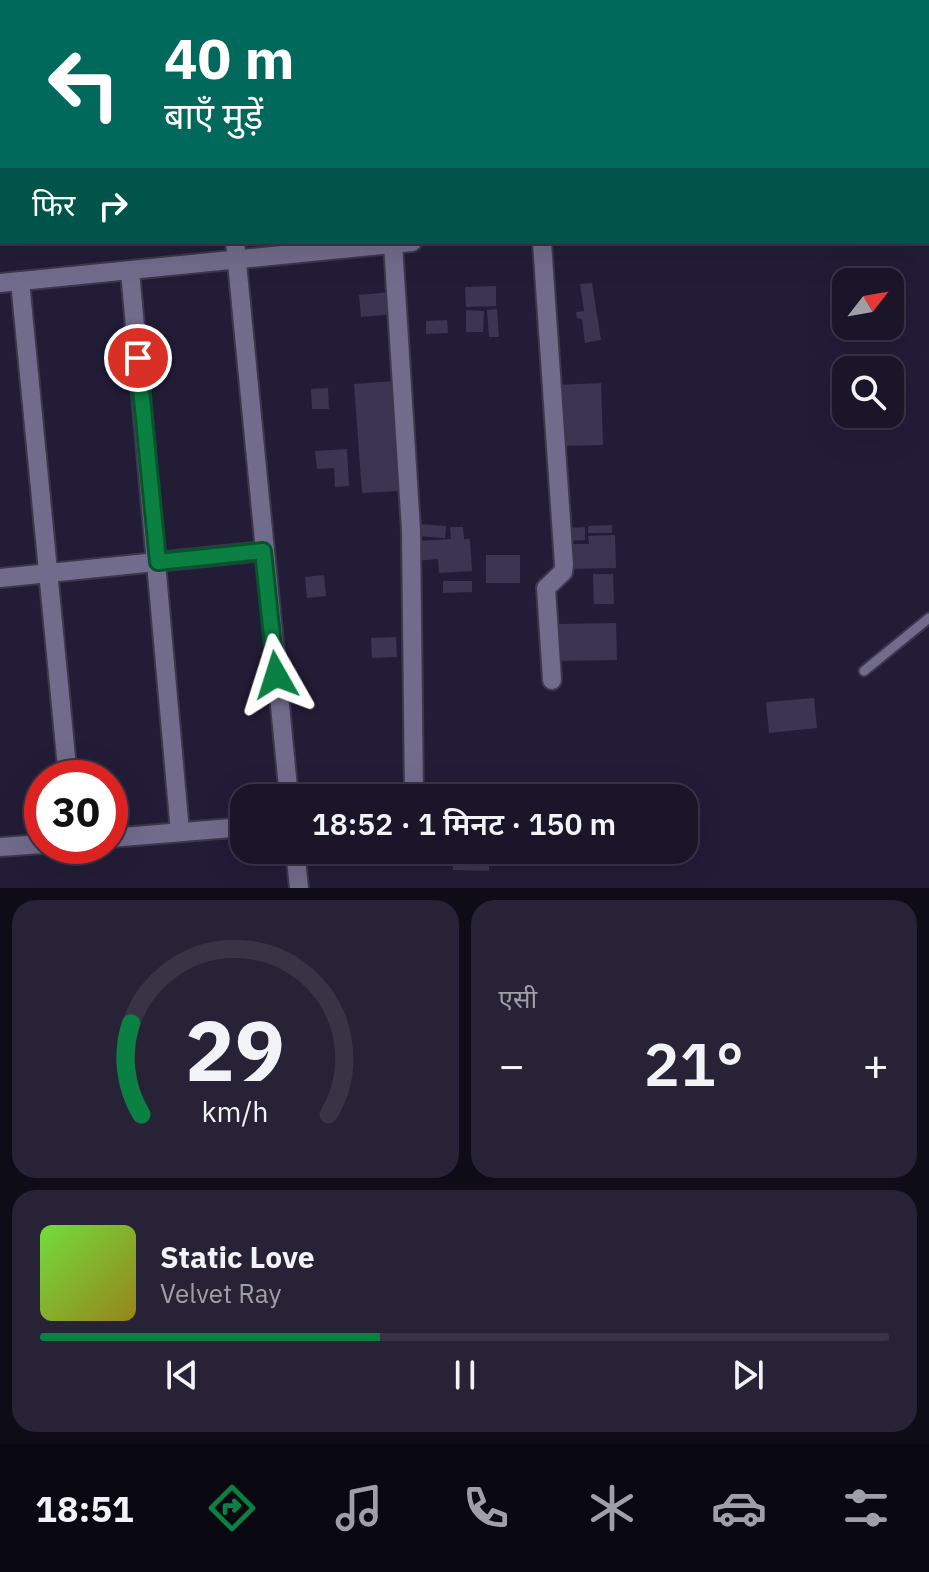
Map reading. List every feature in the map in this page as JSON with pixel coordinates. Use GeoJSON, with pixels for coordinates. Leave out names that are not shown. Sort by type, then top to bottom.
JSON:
{"type":"FeatureCollection","features":[{"type":"Feature","properties":{"kind":"street"},"geometry":{"type":"LineString","coordinates":[[0,283],[130,271],[236,251],[381,244]]}},
{"type":"Feature","properties":{"kind":"street"},"geometry":{"type":"LineString","coordinates":[[402,244],[411,530],[414,784]]}},
{"type":"Feature","properties":{"kind":"street"},"geometry":{"type":"LineString","coordinates":[[542,244],[564,565],[563,572],[546,588],[552,680]]}},
{"type":"Feature","properties":{"kind":"street"},"geometry":{"type":"LineString","coordinates":[[236,251],[288,784]]}},
{"type":"Feature","properties":{"kind":"street"},"geometry":{"type":"LineString","coordinates":[[130,271],[180,832]]}},
{"type":"Feature","properties":{"kind":"street"},"geometry":{"type":"LineString","coordinates":[[20,281],[66,760]]}},
{"type":"Feature","properties":{"kind":"street"},"geometry":{"type":"LineString","coordinates":[[0,578],[263,551]]}},
{"type":"Feature","properties":{"kind":"street"},"geometry":{"type":"LineString","coordinates":[[128,836],[230,828]]}},
{"type":"Feature","properties":{"kind":"street"},"geometry":{"type":"LineString","coordinates":[[0,847],[24,845]]}},
{"type":"Feature","properties":{"kind":"street"},"geometry":{"type":"LineString","coordinates":[[296,864],[299,888]]}},
{"type":"Feature","properties":{"kind":"lane"},"geometry":{"type":"LineString","coordinates":[[864,671],[929,618]]}},
{"type":"Feature","properties":{"kind":"building"},"geometry":{"type":"Polygon","coordinates":[[[592,283],[601,340],[585,343],[582,319],[577,318],[576,312],[584,311],[580,284],[592,283]]]}},
{"type":"Feature","properties":{"kind":"building"},"geometry":{"type":"Polygon","coordinates":[[[496,286],[496,306],[466,307],[465,287],[496,286]]]}},
{"type":"Feature","properties":{"kind":"building"},"geometry":{"type":"Polygon","coordinates":[[[391,292],[393,314],[361,317],[359,295],[391,292]]]}},
{"type":"Feature","properties":{"kind":"building"},"geometry":{"type":"Polygon","coordinates":[[[497,309],[499,337],[489,337],[487,310],[497,309]]]}},
{"type":"Feature","properties":{"kind":"building"},"geometry":{"type":"Polygon","coordinates":[[[466,310],[484,311],[483,332],[466,332],[466,310]]]}},
{"type":"Feature","properties":{"kind":"building"},"geometry":{"type":"Polygon","coordinates":[[[447,320],[448,333],[426,334],[426,321],[447,320]]]}},
{"type":"Feature","properties":{"kind":"building"},"geometry":{"type":"Polygon","coordinates":[[[393,381],[400,491],[362,493],[354,384],[393,381]]]}},
{"type":"Feature","properties":{"kind":"building"},"geometry":{"type":"Polygon","coordinates":[[[601,383],[603,445],[559,446],[556,385],[601,383]]]}},
{"type":"Feature","properties":{"kind":"building"},"geometry":{"type":"Polygon","coordinates":[[[328,388],[329,409],[312,409],[311,389],[328,388]]]}},
{"type":"Feature","properties":{"kind":"building"},"geometry":{"type":"Polygon","coordinates":[[[347,449],[349,486],[335,487],[334,468],[317,469],[315,451],[347,449]]]}},
{"type":"Feature","properties":{"kind":"building"},"geometry":{"type":"Polygon","coordinates":[[[417,524],[446,526],[445,538],[416,536],[417,524]]]}},
{"type":"Feature","properties":{"kind":"building"},"geometry":{"type":"Polygon","coordinates":[[[612,525],[612,533],[588,533],[588,526],[612,525]]]}},
{"type":"Feature","properties":{"kind":"building"},"geometry":{"type":"Polygon","coordinates":[[[450,527],[463,527],[464,539],[470,539],[472,571],[439,573],[438,559],[417,561],[416,541],[451,539],[450,527]]]}},
{"type":"Feature","properties":{"kind":"building"},"geometry":{"type":"Polygon","coordinates":[[[585,527],[585,540],[566,541],[566,528],[585,527]]]}},
{"type":"Feature","properties":{"kind":"building"},"geometry":{"type":"Polygon","coordinates":[[[615,535],[616,568],[570,569],[570,544],[589,544],[588,536],[615,535]]]}},
{"type":"Feature","properties":{"kind":"building"},"geometry":{"type":"Polygon","coordinates":[[[486,555],[520,555],[520,583],[486,583],[486,555]]]}},
{"type":"Feature","properties":{"kind":"building"},"geometry":{"type":"Polygon","coordinates":[[[593,574],[613,574],[614,604],[594,604],[593,574]]]}},
{"type":"Feature","properties":{"kind":"building"},"geometry":{"type":"Polygon","coordinates":[[[324,575],[326,596],[307,598],[305,577],[324,575]]]}},
{"type":"Feature","properties":{"kind":"building"},"geometry":{"type":"Polygon","coordinates":[[[443,581],[472,581],[472,592],[443,593],[443,581]]]}},
{"type":"Feature","properties":{"kind":"building"},"geometry":{"type":"Polygon","coordinates":[[[616,623],[617,660],[559,661],[558,624],[616,623]]]}},
{"type":"Feature","properties":{"kind":"building"},"geometry":{"type":"Polygon","coordinates":[[[396,637],[397,657],[372,658],[371,638],[396,637]]]}},
{"type":"Feature","properties":{"kind":"building"},"geometry":{"type":"Polygon","coordinates":[[[814,698],[817,728],[769,733],[766,702],[814,698]]]}},
{"type":"Feature","properties":{"kind":"building"},"geometry":{"type":"Polygon","coordinates":[[[453,864],[489,864],[489,871],[453,870],[453,864]]]}},
{"type":"Feature","properties":{"kind":"route"},"geometry":{"type":"LineString","coordinates":[[138,358],[158,562],[263,551],[276,675]]}}]}
